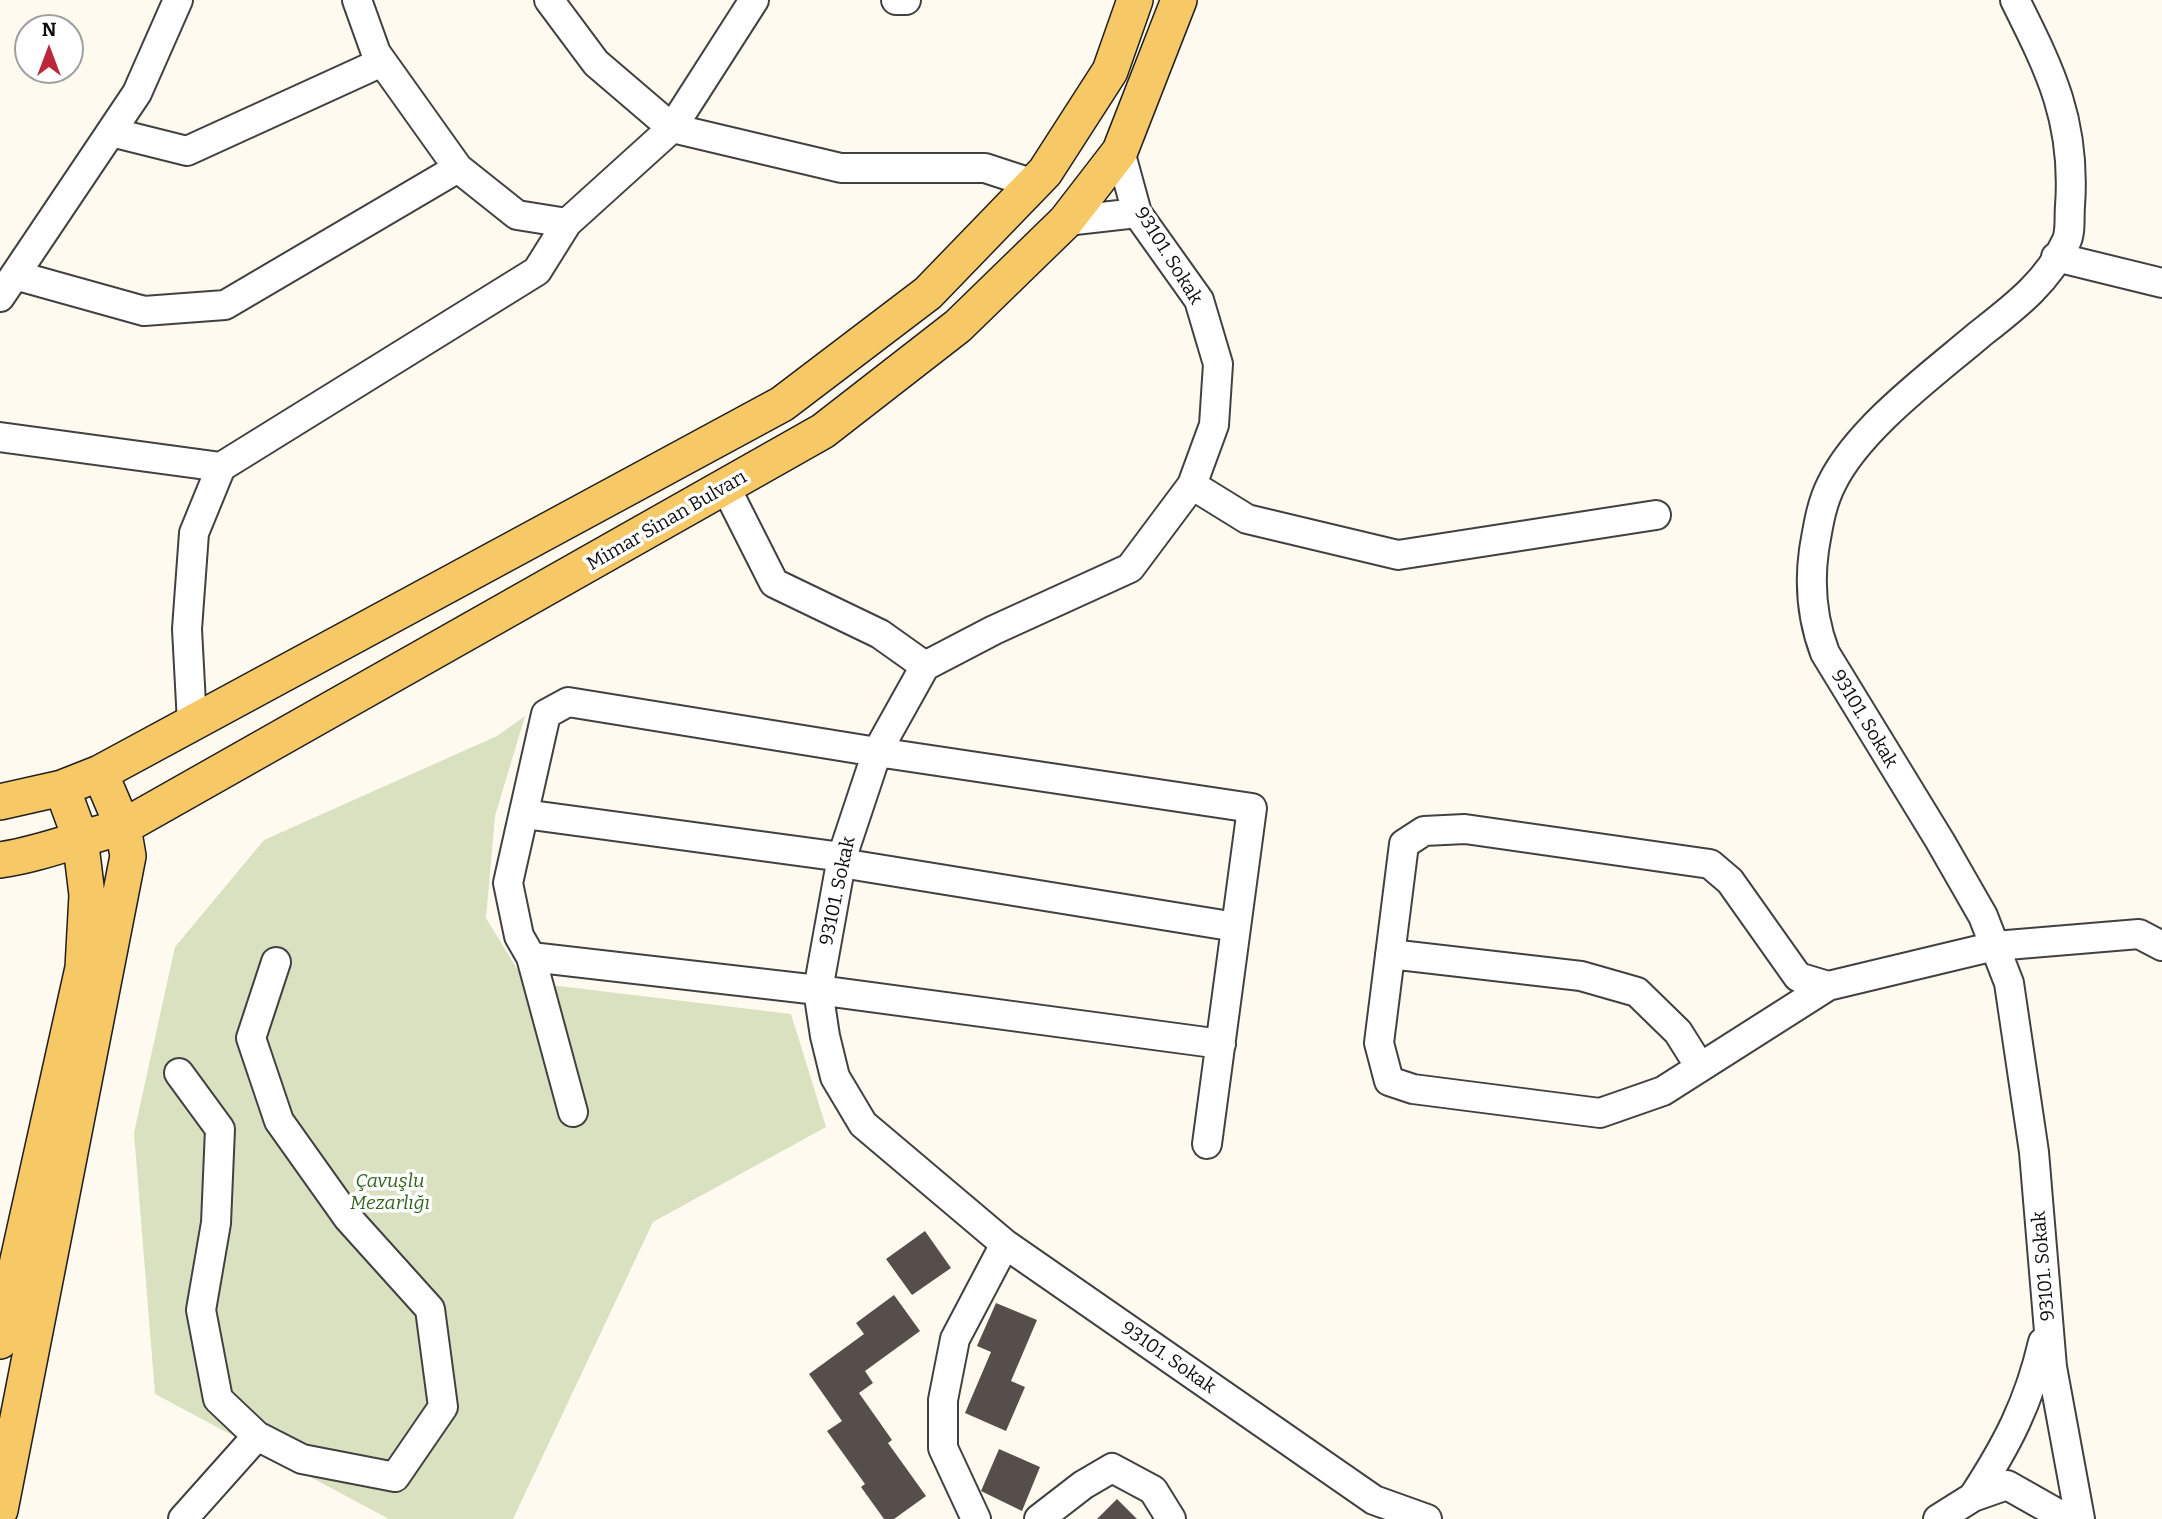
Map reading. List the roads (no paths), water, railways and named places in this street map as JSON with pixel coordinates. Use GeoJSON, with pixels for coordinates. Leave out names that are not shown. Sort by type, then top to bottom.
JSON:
{"type":"FeatureCollection","features":[{"type":"Feature","properties":{"kind":"main road"},"geometry":{"type":"LineString","coordinates":[[0,802],[62,788],[100,772],[782,404],[928,293],[1045,172],[1110,71],[1135,0]]}},
{"type":"Feature","properties":{"kind":"main road","name":"Mimar Sinan Bulvarı"},"geometry":{"type":"LineString","coordinates":[[0,860],[22,857],[80,837],[123,827],[823,431],[958,326],[1066,221],[1120,151],[1179,0]]}},
{"type":"Feature","properties":{"kind":"main road"},"geometry":{"type":"LineString","coordinates":[[0,1510],[128,856],[123,827],[100,772]]}},
{"type":"Feature","properties":{"kind":"main road"},"geometry":{"type":"LineString","coordinates":[[0,1341],[83,968],[87,895],[80,837],[62,788]]}},
{"type":"Feature","properties":{"kind":"street"},"geometry":{"type":"LineString","coordinates":[[178,0],[136,93],[7,286],[144,311],[225,304],[458,169]]}},
{"type":"Feature","properties":{"kind":"street"},"geometry":{"type":"LineString","coordinates":[[357,0],[382,62],[458,169],[517,215],[566,223]]}},
{"type":"Feature","properties":{"kind":"street"},"geometry":{"type":"LineString","coordinates":[[549,0],[596,63],[672,128],[841,169],[985,169],[1034,184]]}},
{"type":"Feature","properties":{"kind":"street"},"geometry":{"type":"LineString","coordinates":[[192,723],[187,629],[194,533],[221,467],[537,271],[566,223],[672,128],[754,0]]}},
{"type":"Feature","properties":{"kind":"street"},"geometry":{"type":"LineString","coordinates":[[896,0],[906,0]]}},
{"type":"Feature","properties":{"kind":"street","name":"93101. Sokak"},"geometry":{"type":"LineString","coordinates":[[2015,0],[2052,74],[2067,123],[2071,195],[2067,241],[2033,291],[1908,394],[1863,441],[1832,482],[1819,516],[1811,574],[1815,625],[1825,653],[1983,916],[2009,983],[2034,1152],[2052,1367],[2080,1519]]}},
{"type":"Feature","properties":{"kind":"street"},"geometry":{"type":"LineString","coordinates":[[111,132],[187,152],[382,62]]}},
{"type":"Feature","properties":{"kind":"street","name":"93101. Sokak"},"geometry":{"type":"LineString","coordinates":[[1120,151],[1138,213],[1199,300],[1218,364],[1214,425],[1192,485],[1130,568],[995,630],[925,666],[877,752],[841,860],[818,990],[835,1077],[863,1124],[1005,1244],[1374,1500],[1427,1519]]}},
{"type":"Feature","properties":{"kind":"street"},"geometry":{"type":"LineString","coordinates":[[1066,221],[1138,213]]}},
{"type":"Feature","properties":{"kind":"street"},"geometry":{"type":"LineString","coordinates":[[2056,257],[2162,283]]}},
{"type":"Feature","properties":{"kind":"street"},"geometry":{"type":"LineString","coordinates":[[0,437],[221,467]]}},
{"type":"Feature","properties":{"kind":"street"},"geometry":{"type":"LineString","coordinates":[[1192,485],[1247,519],[1398,555],[1656,515]]}},
{"type":"Feature","properties":{"kind":"street"},"geometry":{"type":"LineString","coordinates":[[726,488],[775,583],[880,634],[925,666]]}},
{"type":"Feature","properties":{"kind":"street"},"geometry":{"type":"LineString","coordinates":[[573,1112],[531,957],[519,936],[508,883],[546,714],[568,702],[1252,808],[1207,1144]]}},
{"type":"Feature","properties":{"kind":"street"},"geometry":{"type":"LineString","coordinates":[[524,814],[841,860],[1236,927]]}},
{"type":"Feature","properties":{"kind":"street"},"geometry":{"type":"LineString","coordinates":[[1828,986],[1798,976],[1730,881],[1710,864],[1465,829],[1424,831],[1404,844],[1379,1043],[1389,1081],[1413,1089],[1600,1113],[1663,1091],[1828,986],[1995,946],[2139,934],[2162,946]]}},
{"type":"Feature","properties":{"kind":"street"},"geometry":{"type":"LineString","coordinates":[[1390,954],[1581,976],[1637,992],[1678,1031],[1700,1066]]}},
{"type":"Feature","properties":{"kind":"street"},"geometry":{"type":"LineString","coordinates":[[531,957],[818,990],[1220,1044]]}},
{"type":"Feature","properties":{"kind":"street"},"geometry":{"type":"LineString","coordinates":[[179,1073],[220,1129],[216,1223],[201,1310],[218,1399],[257,1436],[302,1459],[395,1477],[443,1407],[430,1308],[348,1218],[279,1121],[251,1038],[276,962]]}},
{"type":"Feature","properties":{"kind":"street"},"geometry":{"type":"LineString","coordinates":[[976,1519],[943,1448],[943,1400],[955,1339],[1005,1244]]}},
{"type":"Feature","properties":{"kind":"street"},"geometry":{"type":"LineString","coordinates":[[1973,1497],[2005,1448],[2022,1414],[2048,1321]]}},
{"type":"Feature","properties":{"kind":"street"},"geometry":{"type":"LineString","coordinates":[[183,1519],[257,1436]]}},
{"type":"Feature","properties":{"kind":"street"},"geometry":{"type":"LineString","coordinates":[[1040,1519],[1083,1485],[1112,1468],[1153,1490],[1171,1519]]}},
{"type":"Feature","properties":{"kind":"street"},"geometry":{"type":"LineString","coordinates":[[1938,1519],[1973,1497],[2007,1485],[2067,1519]]}},
{"type":"Feature","properties":{"kind":"park label","name":"Çavuşlu Mezarlığı"},"geometry":{"type":"Point","coordinates":[390,1193]}}]}
